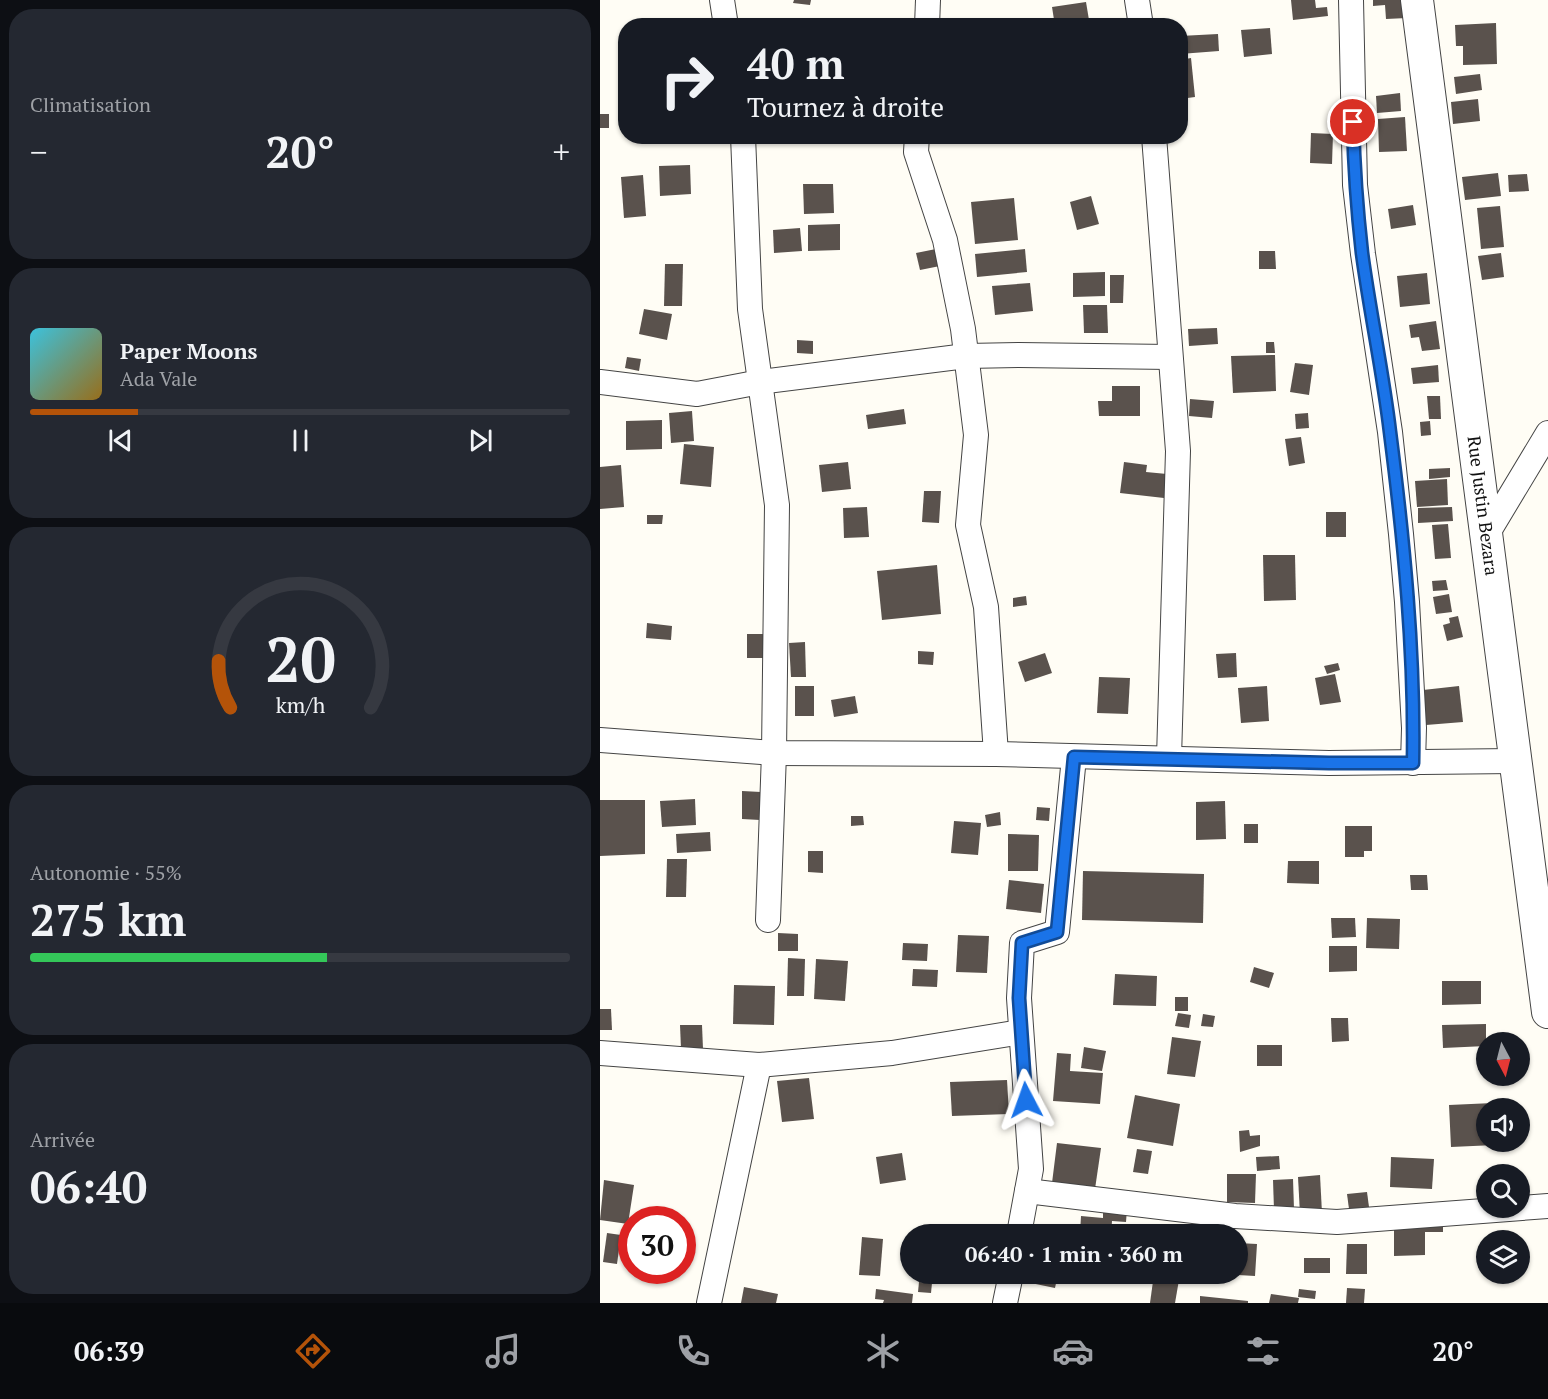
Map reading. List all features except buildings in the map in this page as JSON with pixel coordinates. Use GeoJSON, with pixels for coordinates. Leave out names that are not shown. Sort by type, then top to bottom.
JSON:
{"type":"FeatureCollection","features":[{"type":"Feature","properties":{"kind":"street"},"geometry":{"type":"LineString","coordinates":[[722,0],[725,18]]}},
{"type":"Feature","properties":{"kind":"street"},"geometry":{"type":"LineString","coordinates":[[927,18],[928,0]]}},
{"type":"Feature","properties":{"kind":"street"},"geometry":{"type":"LineString","coordinates":[[1137,0],[1140,18]]}},
{"type":"Feature","properties":{"kind":"street"},"geometry":{"type":"LineString","coordinates":[[1351,0],[1355,185],[1390,432],[1401,534],[1408,625],[1413,763]]}},
{"type":"Feature","properties":{"kind":"street","name":"Rue Justin Bezara"},"geometry":{"type":"LineString","coordinates":[[1417,0],[1548,1012]]}},
{"type":"Feature","properties":{"kind":"street"},"geometry":{"type":"LineString","coordinates":[[743,144],[750,309],[777,505],[774,753],[768,920]]}},
{"type":"Feature","properties":{"kind":"street"},"geometry":{"type":"LineString","coordinates":[[916,144],[916,152],[945,240],[963,329],[976,435],[968,525],[986,607],[996,754]]}},
{"type":"Feature","properties":{"kind":"street"},"geometry":{"type":"LineString","coordinates":[[1155,144],[1178,451],[1169,758]]}},
{"type":"Feature","properties":{"kind":"street"},"geometry":{"type":"LineString","coordinates":[[600,382],[697,394],[760,382],[966,356],[1170,357]]}},
{"type":"Feature","properties":{"kind":"street"},"geometry":{"type":"LineString","coordinates":[[1486,536],[1548,433]]}},
{"type":"Feature","properties":{"kind":"street"},"geometry":{"type":"LineString","coordinates":[[600,740],[774,753],[996,754],[1329,763],[1514,761]]}},
{"type":"Feature","properties":{"kind":"street"},"geometry":{"type":"LineString","coordinates":[[1021,1224],[1031,1169],[1019,998],[1022,943],[1057,932],[1074,757]]}},
{"type":"Feature","properties":{"kind":"street"},"geometry":{"type":"LineString","coordinates":[[600,1053],[759,1065],[892,1053],[1022,1032]]}},
{"type":"Feature","properties":{"kind":"street"},"geometry":{"type":"LineString","coordinates":[[709,1303],[759,1065]]}},
{"type":"Feature","properties":{"kind":"street"},"geometry":{"type":"LineString","coordinates":[[1027,1191],[1236,1216],[1337,1222],[1548,1206]]}},
{"type":"Feature","properties":{"kind":"street"},"geometry":{"type":"LineString","coordinates":[[1005,1303],[1009,1284]]}},
{"type":"Feature","properties":{"kind":"route"},"geometry":{"type":"LineString","coordinates":[[1026,1100],[1019,998],[1022,943],[1057,932],[1074,757],[1413,763],[1407,602],[1401,534],[1390,432],[1363,254],[1355,185],[1353,122]]}}]}
